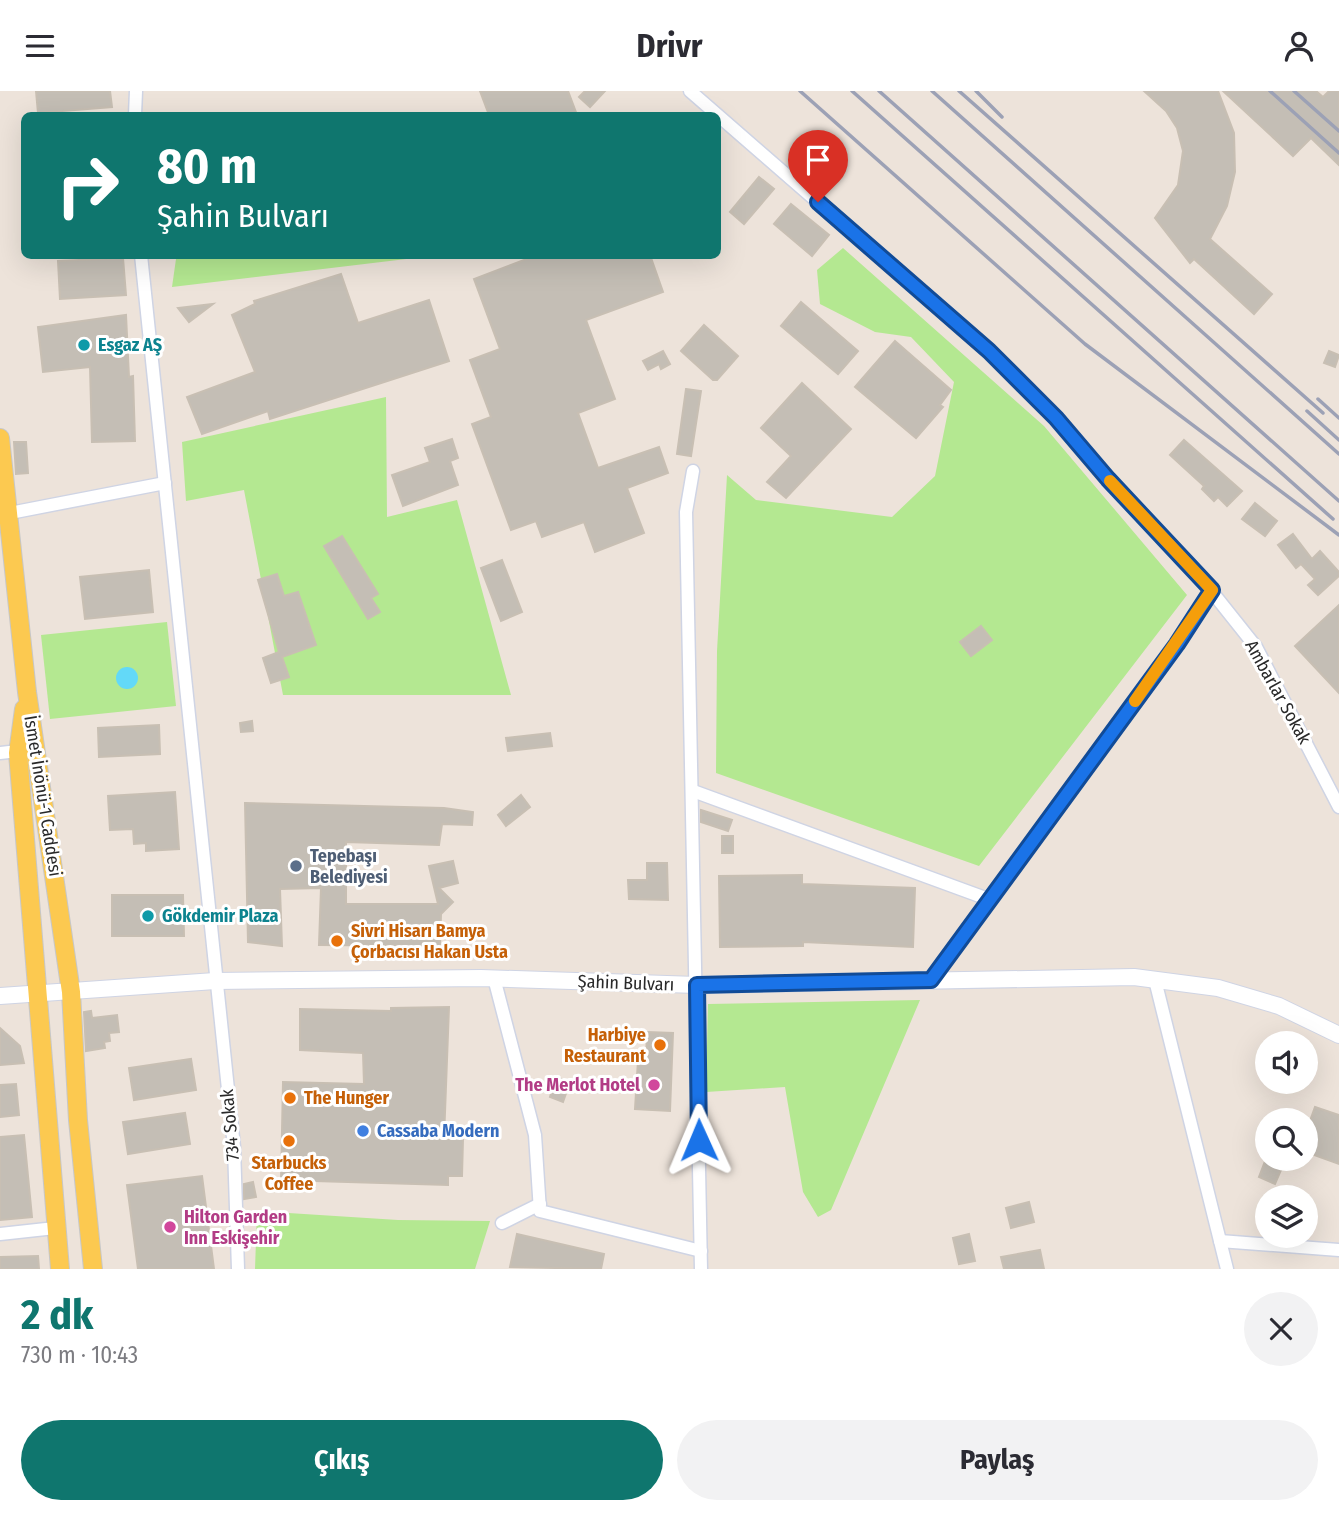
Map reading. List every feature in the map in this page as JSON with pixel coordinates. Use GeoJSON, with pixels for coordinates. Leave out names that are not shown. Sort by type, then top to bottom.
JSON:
{"type":"FeatureCollection","features":[{"type":"Feature","properties":{"kind":"main road"},"geometry":{"type":"LineString","coordinates":[[0,438],[27,692]]}},
{"type":"Feature","properties":{"kind":"main road","name":"İsmet İnönü-1 Caddesi"},"geometry":{"type":"LineString","coordinates":[[27,692],[9,752],[36,993],[60,1269]]}},
{"type":"Feature","properties":{"kind":"main road","name":"İsmet İnönü-1 Caddesi"},"geometry":{"type":"LineString","coordinates":[[27,692],[72,992],[78,1120],[93,1269]]}},
{"type":"Feature","properties":{"kind":"street"},"geometry":{"type":"LineString","coordinates":[[135,112],[136,91]]}},
{"type":"Feature","properties":{"kind":"street","name":"Ambarlar Sokak"},"geometry":{"type":"LineString","coordinates":[[690,91],[714,112]]}},
{"type":"Feature","properties":{"kind":"street","name":"Ambarlar Sokak"},"geometry":{"type":"LineString","coordinates":[[721,118],[989,351],[1056,418],[1117,490],[1212,590],[1256,647],[1339,807]]}},
{"type":"Feature","properties":{"kind":"street","name":"734 Sokak"},"geometry":{"type":"LineString","coordinates":[[141,259],[199,787],[215,981],[234,1147],[238,1269]]}},
{"type":"Feature","properties":{"kind":"street"},"geometry":{"type":"LineString","coordinates":[[693,471],[686,512],[701,1269]]}},
{"type":"Feature","properties":{"kind":"street"},"geometry":{"type":"LineString","coordinates":[[10,513],[165,483]]}},
{"type":"Feature","properties":{"kind":"street"},"geometry":{"type":"LineString","coordinates":[[931,980],[1177,644],[1212,590]]}},
{"type":"Feature","properties":{"kind":"street"},"geometry":{"type":"LineString","coordinates":[[692,791],[988,899]]}},
{"type":"Feature","properties":{"kind":"street","name":"Şahin Bulvarı"},"geometry":{"type":"LineString","coordinates":[[0,996],[215,981],[494,978],[697,985],[1134,977],[1218,988],[1279,1006],[1339,1035]]}},
{"type":"Feature","properties":{"kind":"street"},"geometry":{"type":"LineString","coordinates":[[494,978],[535,1135],[540,1211],[701,1251]]}},
{"type":"Feature","properties":{"kind":"street"},"geometry":{"type":"LineString","coordinates":[[1156,980],[1227,1269]]}},
{"type":"Feature","properties":{"kind":"street"},"geometry":{"type":"LineString","coordinates":[[502,1223],[540,1203]]}},
{"type":"Feature","properties":{"kind":"street"},"geometry":{"type":"LineString","coordinates":[[0,1234],[55,1228]]}},
{"type":"Feature","properties":{"kind":"street"},"geometry":{"type":"LineString","coordinates":[[1220,1241],[1339,1250]]}},
{"type":"Feature","properties":{"kind":"green space"},"geometry":{"type":"Polygon","coordinates":[[[843,248],[1044,426],[1187,595],[979,866],[716,773],[717,651],[727,475],[756,500],[892,517],[935,476],[954,382],[911,337],[875,332],[820,304],[817,270],[843,248]]]}},
{"type":"Feature","properties":{"kind":"green space"},"geometry":{"type":"Polygon","coordinates":[[[176,259],[406,259],[172,287],[176,259]]]}},
{"type":"Feature","properties":{"kind":"green space"},"geometry":{"type":"Polygon","coordinates":[[[386,397],[387,517],[457,500],[511,695],[283,695],[244,490],[186,501],[182,442],[386,397]]]}},
{"type":"Feature","properties":{"kind":"green space"},"geometry":{"type":"Polygon","coordinates":[[[167,622],[176,706],[50,719],[41,635],[167,622]]]}},
{"type":"Feature","properties":{"kind":"green space"},"geometry":{"type":"Polygon","coordinates":[[[920,1000],[831,1210],[818,1217],[803,1192],[785,1087],[706,1092],[708,1004],[920,1000]]]}},
{"type":"Feature","properties":{"kind":"green space"},"geometry":{"type":"Polygon","coordinates":[[[257,1211],[398,1220],[490,1221],[475,1269],[255,1269],[257,1211]]]}},
{"type":"Feature","properties":{"kind":"water"},"geometry":{"type":"Polygon","coordinates":[[[127,667],[135,670],[138,678],[135,686],[127,689],[119,686],[116,678],[119,670],[127,667]]]}},
{"type":"Feature","properties":{"kind":"building"},"geometry":{"type":"Polygon","coordinates":[[[36,91],[110,91],[112,107],[38,112],[36,91]]]}},
{"type":"Feature","properties":{"kind":"building"},"geometry":{"type":"Polygon","coordinates":[[[480,91],[568,91],[576,112],[488,112],[480,91]]]}},
{"type":"Feature","properties":{"kind":"building"},"geometry":{"type":"Polygon","coordinates":[[[585,91],[605,91],[590,107],[579,97],[585,91]]]}},
{"type":"Feature","properties":{"kind":"building"},"geometry":{"type":"Polygon","coordinates":[[[1144,91],[1218,91],[1234,133],[1235,172],[1227,206],[1210,239],[1272,294],[1254,314],[1194,259],[1190,263],[1155,218],[1178,185],[1183,151],[1177,128],[1166,111],[1144,91]]]}},
{"type":"Feature","properties":{"kind":"building"},"geometry":{"type":"Polygon","coordinates":[[[1223,91],[1316,91],[1323,97],[1329,91],[1339,91],[1339,165],[1311,138],[1293,156],[1223,91]]]}},
{"type":"Feature","properties":{"kind":"building"},"geometry":{"type":"Polygon","coordinates":[[[759,177],[774,189],[744,224],[730,212],[759,177]]]}},
{"type":"Feature","properties":{"kind":"building"},"geometry":{"type":"Polygon","coordinates":[[[791,204],[829,235],[812,256],[774,224],[791,204]]]}},
{"type":"Feature","properties":{"kind":"building"},"geometry":{"type":"Polygon","coordinates":[[[123,259],[126,295],[60,299],[58,261],[123,259]]]}},
{"type":"Feature","properties":{"kind":"building"},"geometry":{"type":"Polygon","coordinates":[[[526,259],[651,259],[663,292],[586,320],[615,399],[578,413],[598,468],[659,447],[668,473],[627,488],[644,533],[595,552],[584,522],[542,537],[536,521],[511,530],[472,424],[491,417],[470,360],[500,349],[474,279],[526,259]]]}},
{"type":"Feature","properties":{"kind":"building"},"geometry":{"type":"Polygon","coordinates":[[[341,274],[358,323],[429,300],[449,361],[270,419],[268,411],[202,434],[187,397],[255,372],[232,315],[255,304],[254,301],[341,274]]]}},
{"type":"Feature","properties":{"kind":"building"},"geometry":{"type":"Polygon","coordinates":[[[801,302],[858,351],[838,374],[781,326],[801,302]]]}},
{"type":"Feature","properties":{"kind":"building"},"geometry":{"type":"Polygon","coordinates":[[[213,304],[189,322],[178,308],[213,304]]]}},
{"type":"Feature","properties":{"kind":"building"},"geometry":{"type":"Polygon","coordinates":[[[126,315],[129,377],[133,376],[135,441],[92,442],[90,367],[43,372],[38,327],[126,315]]]}},
{"type":"Feature","properties":{"kind":"building"},"geometry":{"type":"Polygon","coordinates":[[[704,325],[738,356],[717,380],[713,380],[681,351],[704,325]]]}},
{"type":"Feature","properties":{"kind":"building"},"geometry":{"type":"Polygon","coordinates":[[[895,341],[951,390],[940,405],[943,407],[916,438],[855,387],[895,341]]]}},
{"type":"Feature","properties":{"kind":"building"},"geometry":{"type":"Polygon","coordinates":[[[663,351],[670,364],[661,369],[659,364],[648,370],[643,361],[663,351]]]}},
{"type":"Feature","properties":{"kind":"building"},"geometry":{"type":"Polygon","coordinates":[[[1329,351],[1339,355],[1335,367],[1324,363],[1329,351]]]}},
{"type":"Feature","properties":{"kind":"building"},"geometry":{"type":"Polygon","coordinates":[[[802,383],[851,429],[786,498],[767,482],[791,456],[761,428],[802,383]]]}},
{"type":"Feature","properties":{"kind":"building"},"geometry":{"type":"Polygon","coordinates":[[[686,389],[701,391],[691,456],[677,454],[686,389]]]}},
{"type":"Feature","properties":{"kind":"building"},"geometry":{"type":"Polygon","coordinates":[[[452,439],[458,458],[450,461],[458,485],[403,506],[392,475],[430,462],[425,448],[452,439]]]}},
{"type":"Feature","properties":{"kind":"building"},"geometry":{"type":"Polygon","coordinates":[[[1184,440],[1242,491],[1227,506],[1218,497],[1214,501],[1202,489],[1204,486],[1170,455],[1184,440]]]}},
{"type":"Feature","properties":{"kind":"building"},"geometry":{"type":"Polygon","coordinates":[[[14,442],[26,442],[28,473],[16,474],[14,442]]]}},
{"type":"Feature","properties":{"kind":"building"},"geometry":{"type":"Polygon","coordinates":[[[1255,503],[1277,521],[1265,536],[1242,519],[1255,503]]]}},
{"type":"Feature","properties":{"kind":"building"},"geometry":{"type":"Polygon","coordinates":[[[1293,534],[1312,559],[1320,551],[1339,572],[1339,576],[1318,595],[1308,585],[1315,579],[1301,564],[1296,568],[1278,545],[1293,534]]]}},
{"type":"Feature","properties":{"kind":"building"},"geometry":{"type":"Polygon","coordinates":[[[342,536],[378,594],[371,598],[380,612],[368,619],[324,546],[342,536]]]}},
{"type":"Feature","properties":{"kind":"building"},"geometry":{"type":"Polygon","coordinates":[[[502,560],[522,612],[501,621],[481,568],[502,560]]]}},
{"type":"Feature","properties":{"kind":"building"},"geometry":{"type":"Polygon","coordinates":[[[149,570],[153,612],[85,619],[80,577],[149,570]]]}},
{"type":"Feature","properties":{"kind":"building"},"geometry":{"type":"Polygon","coordinates":[[[277,574],[284,596],[298,592],[316,645],[282,657],[289,677],[271,683],[263,658],[279,652],[258,580],[277,574]]]}},
{"type":"Feature","properties":{"kind":"building"},"geometry":{"type":"Polygon","coordinates":[[[1339,605],[1339,693],[1295,646],[1339,605]]]}},
{"type":"Feature","properties":{"kind":"building"},"geometry":{"type":"Polygon","coordinates":[[[981,626],[992,640],[971,656],[960,642],[981,626]]]}},
{"type":"Feature","properties":{"kind":"building"},"geometry":{"type":"Polygon","coordinates":[[[252,721],[253,731],[241,732],[240,723],[252,721]]]}},
{"type":"Feature","properties":{"kind":"building"},"geometry":{"type":"Polygon","coordinates":[[[159,725],[160,754],[99,757],[98,728],[159,725]]]}},
{"type":"Feature","properties":{"kind":"building"},"geometry":{"type":"Polygon","coordinates":[[[550,733],[552,746],[508,751],[506,738],[550,733]]]}},
{"type":"Feature","properties":{"kind":"building"},"geometry":{"type":"Polygon","coordinates":[[[175,792],[179,849],[146,851],[146,843],[134,844],[133,829],[110,830],[108,796],[175,792]]]}},
{"type":"Feature","properties":{"kind":"building"},"geometry":{"type":"Polygon","coordinates":[[[521,795],[530,807],[506,826],[498,815],[521,795]]]}},
{"type":"Feature","properties":{"kind":"building","name":"Tepebaşı Belediyesi"},"geometry":{"type":"Polygon","coordinates":[[[245,803],[444,808],[473,812],[472,825],[442,824],[439,845],[346,842],[346,904],[438,904],[429,866],[453,861],[458,883],[439,888],[453,902],[441,914],[440,946],[319,945],[321,888],[280,889],[282,946],[248,942],[245,803]]]}},
{"type":"Feature","properties":{"kind":"building"},"geometry":{"type":"Polygon","coordinates":[[[701,810],[732,820],[728,831],[701,822],[701,810]]]}},
{"type":"Feature","properties":{"kind":"building"},"geometry":{"type":"Polygon","coordinates":[[[722,836],[733,836],[733,853],[722,853],[722,836]]]}},
{"type":"Feature","properties":{"kind":"building"},"geometry":{"type":"Polygon","coordinates":[[[647,863],[667,863],[668,900],[629,899],[628,880],[647,880],[647,863]]]}},
{"type":"Feature","properties":{"kind":"building"},"geometry":{"type":"Polygon","coordinates":[[[802,875],[802,884],[915,888],[913,947],[803,942],[803,946],[720,947],[719,876],[802,875]]]}},
{"type":"Feature","properties":{"kind":"building","name":"Gökdemir Plaza"},"geometry":{"type":"Polygon","coordinates":[[[112,895],[183,895],[184,936],[112,936],[112,895]]]}},
{"type":"Feature","properties":{"kind":"building","name":"Cassaba Modern"},"geometry":{"type":"Polygon","coordinates":[[[449,1007],[444,1139],[463,1139],[462,1176],[448,1176],[448,1185],[281,1180],[283,1082],[364,1084],[363,1053],[300,1050],[300,1009],[391,1011],[391,1008],[449,1007]]]}},
{"type":"Feature","properties":{"kind":"building"},"geometry":{"type":"Polygon","coordinates":[[[91,1011],[92,1018],[117,1015],[119,1032],[109,1033],[110,1041],[104,1042],[105,1048],[86,1051],[84,1012],[91,1011]]]}},
{"type":"Feature","properties":{"kind":"building"},"geometry":{"type":"Polygon","coordinates":[[[0,1028],[20,1046],[24,1063],[0,1065],[0,1028]]]}},
{"type":"Feature","properties":{"kind":"building","name":"The Merlot Hotel"},"geometry":{"type":"Polygon","coordinates":[[[647,1032],[673,1033],[670,1111],[635,1109],[638,1060],[646,1061],[647,1032]]]}},
{"type":"Feature","properties":{"kind":"building"},"geometry":{"type":"Polygon","coordinates":[[[191,1059],[196,1090],[134,1100],[129,1068],[191,1059]]]}},
{"type":"Feature","properties":{"kind":"building"},"geometry":{"type":"Polygon","coordinates":[[[556,1077],[570,1082],[563,1102],[550,1097],[556,1077]]]}},
{"type":"Feature","properties":{"kind":"building"},"geometry":{"type":"Polygon","coordinates":[[[16,1084],[19,1115],[0,1117],[0,1085],[16,1084]]]}},
{"type":"Feature","properties":{"kind":"building"},"geometry":{"type":"Polygon","coordinates":[[[1318,1108],[1339,1115],[1339,1164],[1318,1156],[1318,1108]]]}},
{"type":"Feature","properties":{"kind":"building"},"geometry":{"type":"Polygon","coordinates":[[[185,1113],[190,1144],[128,1154],[123,1122],[185,1113]]]}},
{"type":"Feature","properties":{"kind":"building"},"geometry":{"type":"Polygon","coordinates":[[[24,1135],[32,1217],[0,1220],[0,1137],[24,1135]]]}},
{"type":"Feature","properties":{"kind":"building"},"geometry":{"type":"Polygon","coordinates":[[[1261,1171],[1281,1171],[1275,1184],[1259,1177],[1261,1171]]]}},
{"type":"Feature","properties":{"kind":"building","name":"Hilton Garden Inn Eskişehir"},"geometry":{"type":"Polygon","coordinates":[[[202,1176],[214,1269],[138,1269],[127,1185],[202,1176]]]}},
{"type":"Feature","properties":{"kind":"building"},"geometry":{"type":"Polygon","coordinates":[[[253,1182],[256,1197],[244,1199],[244,1184],[253,1182]]]}},
{"type":"Feature","properties":{"kind":"building"},"geometry":{"type":"Polygon","coordinates":[[[1029,1202],[1034,1222],[1011,1228],[1006,1208],[1029,1202]]]}},
{"type":"Feature","properties":{"kind":"building"},"geometry":{"type":"Polygon","coordinates":[[[517,1234],[604,1254],[601,1269],[510,1267],[517,1234]]]}},
{"type":"Feature","properties":{"kind":"building"},"geometry":{"type":"Polygon","coordinates":[[[969,1234],[975,1261],[959,1264],[953,1238],[969,1234]]]}},
{"type":"Feature","properties":{"kind":"building"},"geometry":{"type":"Polygon","coordinates":[[[1040,1250],[1044,1269],[1004,1269],[1001,1257],[1040,1250]]]}},
{"type":"Feature","properties":{"kind":"building"},"geometry":{"type":"Polygon","coordinates":[[[38,1256],[39,1269],[0,1269],[0,1257],[38,1256]]]}},
{"type":"Feature","properties":{"kind":"railway"},"geometry":{"type":"LineString","coordinates":[[800,91],[1085,344],[1339,535]]}},
{"type":"Feature","properties":{"kind":"railway"},"geometry":{"type":"LineString","coordinates":[[852,91],[1333,519]]}},
{"type":"Feature","properties":{"kind":"railway"},"geometry":{"type":"LineString","coordinates":[[879,91],[1339,501]]}},
{"type":"Feature","properties":{"kind":"railway"},"geometry":{"type":"LineString","coordinates":[[932,91],[1339,454]]}},
{"type":"Feature","properties":{"kind":"railway"},"geometry":{"type":"LineString","coordinates":[[959,91],[1323,413]]}},
{"type":"Feature","properties":{"kind":"railway"},"geometry":{"type":"LineString","coordinates":[[976,91],[1002,117]]}},
{"type":"Feature","properties":{"kind":"railway"},"geometry":{"type":"LineString","coordinates":[[1270,91],[1339,153]]}},
{"type":"Feature","properties":{"kind":"railway"},"geometry":{"type":"LineString","coordinates":[[1294,91],[1339,131]]}},
{"type":"Feature","properties":{"kind":"railway"},"geometry":{"type":"LineString","coordinates":[[1318,399],[1339,418]]}},
{"type":"Feature","properties":{"kind":"railway"},"geometry":{"type":"LineString","coordinates":[[1307,411],[1339,440]]}},
{"type":"Feature","properties":{"kind":"slow traffic"},"geometry":{"type":"LineString","coordinates":[[1110,481],[1212,590],[1135,701]]}},
{"type":"Feature","properties":{"kind":"place","name":"Esgaz AŞ"},"geometry":{"type":"Point","coordinates":[84,345]}},
{"type":"Feature","properties":{"kind":"place","name":"Tepebaşı Belediyesi"},"geometry":{"type":"Point","coordinates":[296,866]}},
{"type":"Feature","properties":{"kind":"place","name":"Gökdemir Plaza"},"geometry":{"type":"Point","coordinates":[148,916]}},
{"type":"Feature","properties":{"kind":"place","name":"Sivri Hisarı Bamya Çorbacısı Hakan Usta"},"geometry":{"type":"Point","coordinates":[337,941]}},
{"type":"Feature","properties":{"kind":"place","name":"Harbiye Restaurant"},"geometry":{"type":"Point","coordinates":[660,1045]}},
{"type":"Feature","properties":{"kind":"place","name":"The Merlot Hotel"},"geometry":{"type":"Point","coordinates":[654,1085]}},
{"type":"Feature","properties":{"kind":"place","name":"The Hunger"},"geometry":{"type":"Point","coordinates":[290,1098]}},
{"type":"Feature","properties":{"kind":"place","name":"Cassaba Modern"},"geometry":{"type":"Point","coordinates":[363,1131]}},
{"type":"Feature","properties":{"kind":"place","name":"Starbucks Coffee"},"geometry":{"type":"Point","coordinates":[289,1141]}},
{"type":"Feature","properties":{"kind":"place","name":"Hilton Garden Inn Eskişehir"},"geometry":{"type":"Point","coordinates":[170,1227]}},
{"type":"Feature","properties":{"kind":"route"},"geometry":{"type":"LineString","coordinates":[[699,1140],[697,985],[931,980],[1177,644],[1212,590],[1108,479],[1056,418],[989,351],[818,202]]}}]}
